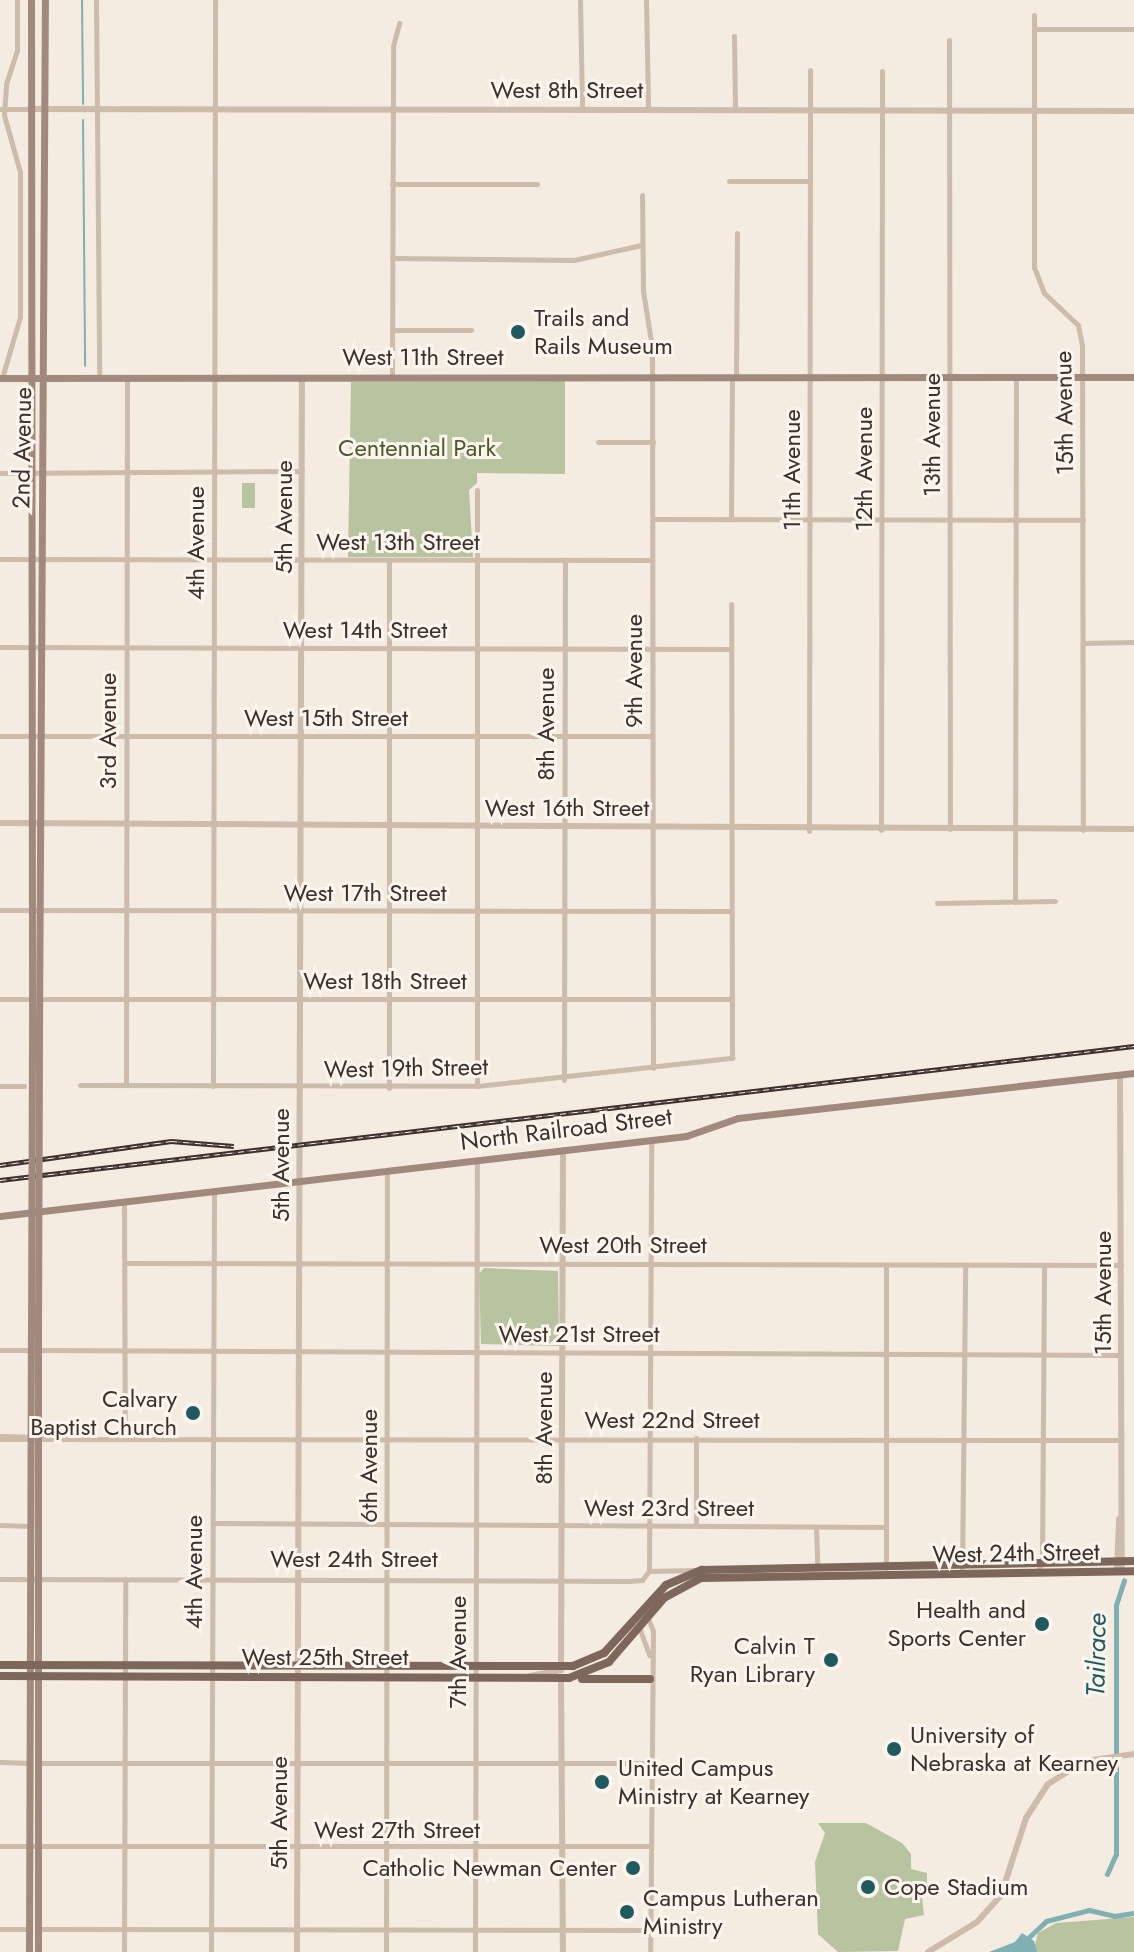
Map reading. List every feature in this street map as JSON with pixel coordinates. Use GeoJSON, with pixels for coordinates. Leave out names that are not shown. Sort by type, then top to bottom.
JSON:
{"type":"FeatureCollection","features":[{"type":"Feature","properties":{"kind":"main road","name":"2nd Avenue"},"geometry":{"type":"LineString","coordinates":[[31,0],[38,378],[34,1579],[34,1929],[38,1952]]}},
{"type":"Feature","properties":{"kind":"main road","name":"2nd Avenue"},"geometry":{"type":"LineString","coordinates":[[38,378],[45,0]]}},
{"type":"Feature","properties":{"kind":"main road","name":"West 11th Street"},"geometry":{"type":"LineString","coordinates":[[1,378],[1134,377]]}},
{"type":"Feature","properties":{"kind":"main road","name":"North Railroad Street"},"geometry":{"type":"LineString","coordinates":[[0,1216],[693,1134],[738,1118],[1134,1073]]}},
{"type":"Feature","properties":{"kind":"main road","name":"West 24th Street"},"geometry":{"type":"LineString","coordinates":[[628,1624],[676,1589],[701,1578],[886,1575],[1042,1563],[1134,1561]]}},
{"type":"Feature","properties":{"kind":"main road","name":"West 24th Street"},"geometry":{"type":"LineString","coordinates":[[644,1612],[666,1585],[702,1570],[886,1564],[1037,1572],[1134,1571]]}},
{"type":"Feature","properties":{"kind":"main road"},"geometry":{"type":"LineString","coordinates":[[636,1630],[644,1612]]}},
{"type":"Feature","properties":{"kind":"main road","name":"West 25th Street"},"geometry":{"type":"LineString","coordinates":[[0,1665],[561,1666],[593,1660],[628,1624]]}},
{"type":"Feature","properties":{"kind":"main road","name":"West 25th Street"},"geometry":{"type":"LineString","coordinates":[[0,1676],[565,1678],[597,1670],[636,1630]]}},
{"type":"Feature","properties":{"kind":"main road"},"geometry":{"type":"LineString","coordinates":[[565,1678],[650,1679]]}},
{"type":"Feature","properties":{"kind":"main road","name":"2nd Avenue"},"geometry":{"type":"LineString","coordinates":[[29,1952],[34,1929]]}},
{"type":"Feature","properties":{"kind":"street"},"geometry":{"type":"LineString","coordinates":[[1,378],[19,320],[20,172],[2,109],[17,51],[17,0]]}},
{"type":"Feature","properties":{"kind":"street"},"geometry":{"type":"LineString","coordinates":[[96,0],[99,378]]}},
{"type":"Feature","properties":{"kind":"street","name":"4th Avenue"},"geometry":{"type":"LineString","coordinates":[[213,1086],[215,0]]}},
{"type":"Feature","properties":{"kind":"street"},"geometry":{"type":"LineString","coordinates":[[580,0],[582,108]]}},
{"type":"Feature","properties":{"kind":"street"},"geometry":{"type":"LineString","coordinates":[[646,0],[648,108]]}},
{"type":"Feature","properties":{"kind":"street","name":"15th Avenue"},"geometry":{"type":"LineString","coordinates":[[1034,15],[1035,276],[1044,293],[1078,325],[1083,378],[1083,830]]}},
{"type":"Feature","properties":{"kind":"street"},"geometry":{"type":"LineString","coordinates":[[392,377],[393,46],[399,23]]}},
{"type":"Feature","properties":{"kind":"street"},"geometry":{"type":"LineString","coordinates":[[1034,29],[1134,29]]}},
{"type":"Feature","properties":{"kind":"street"},"geometry":{"type":"LineString","coordinates":[[734,36],[735,107]]}},
{"type":"Feature","properties":{"kind":"street","name":"13th Avenue"},"geometry":{"type":"LineString","coordinates":[[949,40],[950,830]]}},
{"type":"Feature","properties":{"kind":"street","name":"11th Avenue"},"geometry":{"type":"LineString","coordinates":[[809,831],[810,70]]}},
{"type":"Feature","properties":{"kind":"street","name":"12th Avenue"},"geometry":{"type":"LineString","coordinates":[[881,831],[882,71]]}},
{"type":"Feature","properties":{"kind":"street","name":"West 8th Street"},"geometry":{"type":"LineString","coordinates":[[2,109],[735,107],[1134,111]]}},
{"type":"Feature","properties":{"kind":"street"},"geometry":{"type":"LineString","coordinates":[[729,181],[810,181]]}},
{"type":"Feature","properties":{"kind":"street"},"geometry":{"type":"LineString","coordinates":[[392,184],[537,184]]}},
{"type":"Feature","properties":{"kind":"street","name":"9th Avenue"},"geometry":{"type":"LineString","coordinates":[[642,195],[641,245],[652,377],[653,442],[653,1068]]}},
{"type":"Feature","properties":{"kind":"street"},"geometry":{"type":"LineString","coordinates":[[731,519],[737,233]]}},
{"type":"Feature","properties":{"kind":"street"},"geometry":{"type":"LineString","coordinates":[[392,258],[542,261],[641,245]]}},
{"type":"Feature","properties":{"kind":"street"},"geometry":{"type":"LineString","coordinates":[[392,330],[471,330]]}},
{"type":"Feature","properties":{"kind":"street"},"geometry":{"type":"LineString","coordinates":[[1015,902],[1016,377]]}},
{"type":"Feature","properties":{"kind":"street","name":"3rd Avenue"},"geometry":{"type":"LineString","coordinates":[[126,1085],[127,378]]}},
{"type":"Feature","properties":{"kind":"street","name":"5th Avenue"},"geometry":{"type":"LineString","coordinates":[[297,1952],[302,378]]}},
{"type":"Feature","properties":{"kind":"street"},"geometry":{"type":"LineString","coordinates":[[598,442],[653,442]]}},
{"type":"Feature","properties":{"kind":"street"},"geometry":{"type":"LineString","coordinates":[[0,473],[302,471]]}},
{"type":"Feature","properties":{"kind":"street"},"geometry":{"type":"LineString","coordinates":[[477,490],[477,1086]]}},
{"type":"Feature","properties":{"kind":"street"},"geometry":{"type":"LineString","coordinates":[[653,519],[1083,520]]}},
{"type":"Feature","properties":{"kind":"street","name":"West 13th Street"},"geometry":{"type":"LineString","coordinates":[[0,559],[652,560]]}},
{"type":"Feature","properties":{"kind":"street"},"geometry":{"type":"LineString","coordinates":[[389,560],[389,1088]]}},
{"type":"Feature","properties":{"kind":"street","name":"8th Avenue"},"geometry":{"type":"LineString","coordinates":[[564,1080],[565,560]]}},
{"type":"Feature","properties":{"kind":"street"},"geometry":{"type":"LineString","coordinates":[[731,604],[731,999]]}},
{"type":"Feature","properties":{"kind":"street"},"geometry":{"type":"LineString","coordinates":[[1083,643],[1134,642]]}},
{"type":"Feature","properties":{"kind":"street","name":"West 14th Street"},"geometry":{"type":"LineString","coordinates":[[0,647],[730,649]]}},
{"type":"Feature","properties":{"kind":"street","name":"West 15th Street"},"geometry":{"type":"LineString","coordinates":[[0,736],[652,736]]}},
{"type":"Feature","properties":{"kind":"street","name":"West 16th Street"},"geometry":{"type":"LineString","coordinates":[[0,823],[731,826],[809,831],[1134,829]]}},
{"type":"Feature","properties":{"kind":"street"},"geometry":{"type":"LineString","coordinates":[[937,903],[1055,901]]}},
{"type":"Feature","properties":{"kind":"street","name":"West 17th Street"},"geometry":{"type":"LineString","coordinates":[[0,910],[731,911]]}},
{"type":"Feature","properties":{"kind":"street","name":"West 18th Street"},"geometry":{"type":"LineString","coordinates":[[0,999],[731,999]]}},
{"type":"Feature","properties":{"kind":"street","name":"West 19th Street"},"geometry":{"type":"LineString","coordinates":[[80,1085],[477,1086],[564,1080],[732,1058],[731,999]]}},
{"type":"Feature","properties":{"kind":"street","name":"15th Avenue"},"geometry":{"type":"LineString","coordinates":[[1119,1572],[1120,1075]]}},
{"type":"Feature","properties":{"kind":"street"},"geometry":{"type":"LineString","coordinates":[[0,1086],[24,1086]]}},
{"type":"Feature","properties":{"kind":"street"},"geometry":{"type":"LineString","coordinates":[[649,1571],[651,1139]]}},
{"type":"Feature","properties":{"kind":"street","name":"8th Avenue"},"geometry":{"type":"LineString","coordinates":[[561,1666],[563,1150]]}},
{"type":"Feature","properties":{"kind":"street","name":"7th Avenue"},"geometry":{"type":"LineString","coordinates":[[475,1952],[477,1160]]}},
{"type":"Feature","properties":{"kind":"street","name":"6th Avenue"},"geometry":{"type":"LineString","coordinates":[[386,1952],[387,1171]]}},
{"type":"Feature","properties":{"kind":"street","name":"4th Avenue"},"geometry":{"type":"LineString","coordinates":[[211,1952],[214,1191]]}},
{"type":"Feature","properties":{"kind":"street"},"geometry":{"type":"LineString","coordinates":[[124,1203],[125,1438]]}},
{"type":"Feature","properties":{"kind":"street","name":"West 20th Street"},"geometry":{"type":"LineString","coordinates":[[125,1263],[1121,1265]]}},
{"type":"Feature","properties":{"kind":"street"},"geometry":{"type":"LineString","coordinates":[[886,1265],[886,1575]]}},
{"type":"Feature","properties":{"kind":"street"},"geometry":{"type":"LineString","coordinates":[[963,1568],[965,1265]]}},
{"type":"Feature","properties":{"kind":"street"},"geometry":{"type":"LineString","coordinates":[[1037,1572],[1042,1563],[1044,1265]]}},
{"type":"Feature","properties":{"kind":"street","name":"West 21st Street"},"geometry":{"type":"LineString","coordinates":[[0,1350],[1120,1355]]}},
{"type":"Feature","properties":{"kind":"street","name":"West 22nd Street"},"geometry":{"type":"LineString","coordinates":[[0,1437],[1120,1440]]}},
{"type":"Feature","properties":{"kind":"street"},"geometry":{"type":"LineString","coordinates":[[696,1438],[696,1525]]}},
{"type":"Feature","properties":{"kind":"street","name":"West 23rd Street"},"geometry":{"type":"LineString","coordinates":[[213,1523],[886,1527]]}},
{"type":"Feature","properties":{"kind":"street"},"geometry":{"type":"LineString","coordinates":[[0,1525],[35,1526]]}},
{"type":"Feature","properties":{"kind":"street"},"geometry":{"type":"LineString","coordinates":[[816,1527],[817,1565]]}},
{"type":"Feature","properties":{"kind":"street","name":"West 24th Street"},"geometry":{"type":"LineString","coordinates":[[0,1579],[639,1581],[649,1571],[702,1570]]}},
{"type":"Feature","properties":{"kind":"street"},"geometry":{"type":"LineString","coordinates":[[124,1952],[125,1579]]}},
{"type":"Feature","properties":{"kind":"street"},"geometry":{"type":"LineString","coordinates":[[644,1612],[653,1631],[649,1763],[650,1952]]}},
{"type":"Feature","properties":{"kind":"street"},"geometry":{"type":"LineString","coordinates":[[636,1630],[650,1660]]}},
{"type":"Feature","properties":{"kind":"street"},"geometry":{"type":"LineString","coordinates":[[527,1678],[559,1671],[561,1666]]}},
{"type":"Feature","properties":{"kind":"street"},"geometry":{"type":"LineString","coordinates":[[563,1952],[561,1848],[565,1678]]}},
{"type":"Feature","properties":{"kind":"street"},"geometry":{"type":"LineString","coordinates":[[928,1952],[977,1922],[1001,1895],[1026,1818],[1048,1784],[1077,1764],[1132,1754]]}},
{"type":"Feature","properties":{"kind":"street"},"geometry":{"type":"LineString","coordinates":[[0,1762],[649,1763]]}},
{"type":"Feature","properties":{"kind":"street","name":"West 27th Street"},"geometry":{"type":"LineString","coordinates":[[0,1846],[473,1849],[650,1846]]}},
{"type":"Feature","properties":{"kind":"street"},"geometry":{"type":"LineString","coordinates":[[0,1929],[650,1930]]}},
{"type":"Feature","properties":{"kind":"green space","name":"Centennial Park"},"geometry":{"type":"Polygon","coordinates":[[[565,381],[565,474],[477,473],[477,483],[469,490],[473,557],[348,557],[351,382],[565,381]]]}},
{"type":"Feature","properties":{"kind":"green space"},"geometry":{"type":"Polygon","coordinates":[[[242,483],[255,483],[255,508],[242,508],[242,483]]]}},
{"type":"Feature","properties":{"kind":"green space"},"geometry":{"type":"Polygon","coordinates":[[[484,1268],[558,1271],[559,1346],[481,1344],[479,1274],[484,1268]]]}},
{"type":"Feature","properties":{"kind":"green space","name":"Cope Stadium"},"geometry":{"type":"Polygon","coordinates":[[[818,1823],[866,1823],[902,1843],[911,1854],[911,1869],[927,1873],[927,1887],[921,1888],[924,1915],[905,1919],[898,1951],[838,1952],[818,1934],[815,1862],[825,1833],[818,1823]]]}},
{"type":"Feature","properties":{"kind":"green space"},"geometry":{"type":"Polygon","coordinates":[[[1134,1917],[1134,1952],[1033,1952],[1038,1933],[1056,1923],[1134,1917]]]}},
{"type":"Feature","properties":{"kind":"water"},"geometry":{"type":"Polygon","coordinates":[[[1022,1933],[1034,1941],[1037,1952],[989,1952],[1015,1942],[1022,1933]]]}},
{"type":"Feature","properties":{"kind":"waterway"},"geometry":{"type":"LineString","coordinates":[[82,0],[83,104]]}},
{"type":"Feature","properties":{"kind":"waterway"},"geometry":{"type":"LineString","coordinates":[[83,120],[85,366]]}},
{"type":"Feature","properties":{"kind":"waterway","name":"Tailrace"},"geometry":{"type":"LineString","coordinates":[[1107,1874],[1116,1854],[1116,1605],[1124,1580]]}},
{"type":"Feature","properties":{"kind":"waterway"},"geometry":{"type":"LineString","coordinates":[[1029,1937],[1046,1921],[1089,1910],[1114,1916],[1134,1913]]}},
{"type":"Feature","properties":{"kind":"railway"},"geometry":{"type":"LineString","coordinates":[[0,1180],[1134,1046]]}},
{"type":"Feature","properties":{"kind":"railway"},"geometry":{"type":"LineString","coordinates":[[0,1165],[171,1141],[234,1146]]}},
{"type":"Feature","properties":{"kind":"place","name":"Trails and Rails Museum"},"geometry":{"type":"Point","coordinates":[518,332]}},
{"type":"Feature","properties":{"kind":"place","name":"Calvary Baptist Church"},"geometry":{"type":"Point","coordinates":[193,1413]}},
{"type":"Feature","properties":{"kind":"place","name":"Health and Sports Center"},"geometry":{"type":"Point","coordinates":[1042,1624]}},
{"type":"Feature","properties":{"kind":"place","name":"Calvin T Ryan Library"},"geometry":{"type":"Point","coordinates":[831,1660]}},
{"type":"Feature","properties":{"kind":"place","name":"University of Nebraska at Kearney"},"geometry":{"type":"Point","coordinates":[894,1749]}},
{"type":"Feature","properties":{"kind":"place","name":"United Campus Ministry at Kearney"},"geometry":{"type":"Point","coordinates":[602,1782]}},
{"type":"Feature","properties":{"kind":"place","name":"Catholic Newman Center"},"geometry":{"type":"Point","coordinates":[633,1868]}},
{"type":"Feature","properties":{"kind":"place","name":"Cope Stadium"},"geometry":{"type":"Point","coordinates":[868,1887]}},
{"type":"Feature","properties":{"kind":"place","name":"Campus Lutheran Ministry"},"geometry":{"type":"Point","coordinates":[627,1912]}}]}
